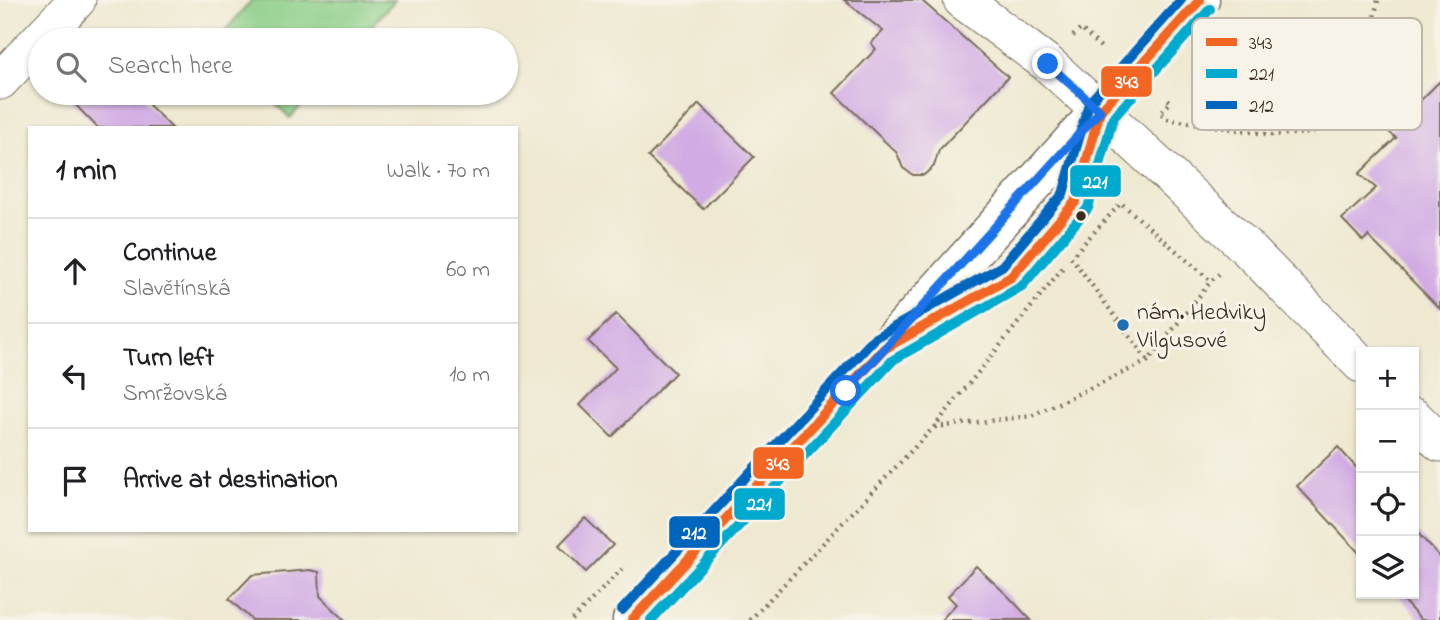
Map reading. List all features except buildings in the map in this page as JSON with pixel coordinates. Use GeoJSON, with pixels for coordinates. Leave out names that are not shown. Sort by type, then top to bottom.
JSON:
{"type":"FeatureCollection","features":[{"type":"Feature","properties":{"kind":"street"},"geometry":{"type":"LineString","coordinates":[[50,28],[77,0]]}},
{"type":"Feature","properties":{"kind":"street"},"geometry":{"type":"LineString","coordinates":[[962,0],[1048,64],[1100,111],[1246,247],[1356,359]]}},
{"type":"Feature","properties":{"kind":"street"},"geometry":{"type":"LineString","coordinates":[[632,620],[884,349],[1200,0]]}},
{"type":"Feature","properties":{"kind":"street"},"geometry":{"type":"LineString","coordinates":[[0,81],[28,52]]}},
{"type":"Feature","properties":{"kind":"street"},"geometry":{"type":"LineString","coordinates":[[1419,422],[1440,443]]}},
{"type":"Feature","properties":{"kind":"path"},"geometry":{"type":"LineString","coordinates":[[1374,18],[1378,0]]}},
{"type":"Feature","properties":{"kind":"path"},"geometry":{"type":"LineString","coordinates":[[1160,113],[1176,129]]}},
{"type":"Feature","properties":{"kind":"path"},"geometry":{"type":"LineString","coordinates":[[1166,119],[1192,123]]}},
{"type":"Feature","properties":{"kind":"path"},"geometry":{"type":"LineString","coordinates":[[1238,130],[1271,135],[1310,133],[1316,130]]}},
{"type":"Feature","properties":{"kind":"path"},"geometry":{"type":"LineString","coordinates":[[750,620],[934,427],[1071,257],[1121,203],[1211,281]]}},
{"type":"Feature","properties":{"kind":"path"},"geometry":{"type":"LineString","coordinates":[[934,427],[1031,416],[1148,360],[1211,281],[1246,247]]}},
{"type":"Feature","properties":{"kind":"path"},"geometry":{"type":"LineString","coordinates":[[1071,257],[1148,360]]}},
{"type":"Feature","properties":{"kind":"green space"},"geometry":{"type":"Polygon","coordinates":[[[252,0],[395,0],[370,28],[228,28],[252,0]]]}},
{"type":"Feature","properties":{"kind":"green space"},"geometry":{"type":"Polygon","coordinates":[[[277,105],[302,105],[290,118],[277,105]]]}},
{"type":"Feature","properties":{"kind":"transit line","name":"212"},"geometry":{"type":"LineString","coordinates":[[622,610],[875,338],[1002,266],[1063,194],[1089,103],[1181,0]]}},
{"type":"Feature","properties":{"kind":"transit line","name":"343"},"geometry":{"type":"LineString","coordinates":[[632,620],[884,349],[1011,277],[1076,201],[1100,111],[1200,0]]}},
{"type":"Feature","properties":{"kind":"transit line","name":"221"},"geometry":{"type":"LineString","coordinates":[[1202,18],[1210,9]]}},
{"type":"Feature","properties":{"kind":"transit line","name":"221"},"geometry":{"type":"LineString","coordinates":[[651,620],[893,360],[1022,286],[1088,208],[1113,118],[1192,29]]}},
{"type":"Feature","properties":{"kind":"place","name":"nám. Hedviky Vilgusové"},"geometry":{"type":"Point","coordinates":[1123,325]}},
{"type":"Feature","properties":{"kind":"route"},"geometry":{"type":"LineString","coordinates":[[846,391],[1100,111],[1048,64]]}}]}
